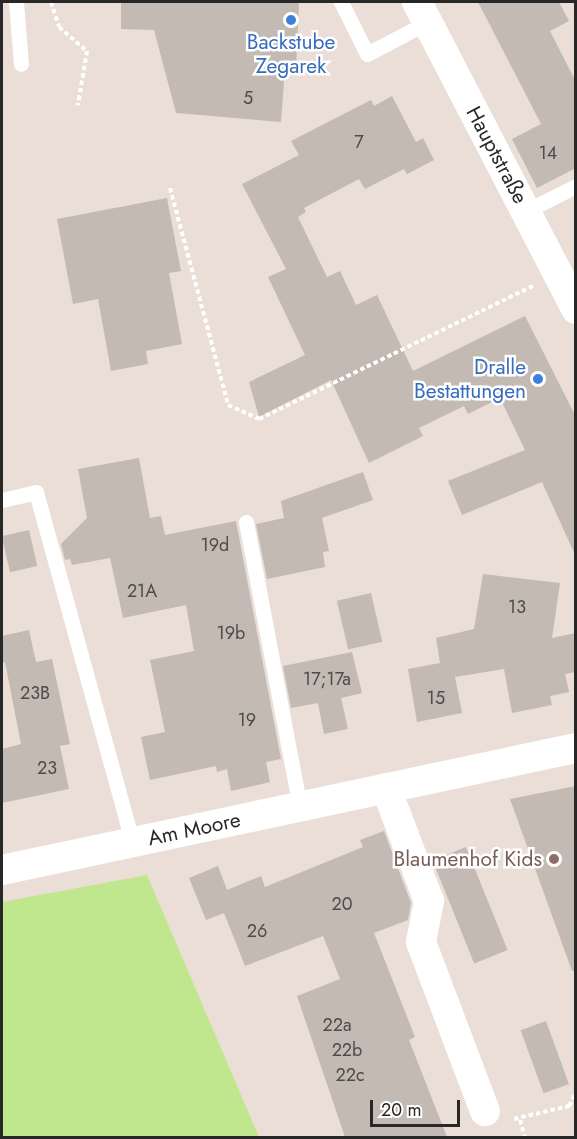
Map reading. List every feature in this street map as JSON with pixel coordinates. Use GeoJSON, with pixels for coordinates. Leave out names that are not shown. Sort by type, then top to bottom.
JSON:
{"type":"FeatureCollection","features":[{"type":"Feature","properties":{"kind":"street","name":"Hauptstraße"},"geometry":{"type":"LineString","coordinates":[[424,8],[576,309]]}},
{"type":"Feature","properties":{"kind":"street","name":"Am Moore"},"geometry":{"type":"LineString","coordinates":[[2,870],[576,748]]}},
{"type":"Feature","properties":{"kind":"street"},"geometry":{"type":"LineString","coordinates":[[386,788],[429,902],[421,942],[485,1111]]}},
{"type":"Feature","properties":{"kind":"lane"},"geometry":{"type":"LineString","coordinates":[[16,2],[21,64]]}},
{"type":"Feature","properties":{"kind":"lane"},"geometry":{"type":"LineString","coordinates":[[341,2],[367,54],[424,8]]}},
{"type":"Feature","properties":{"kind":"lane"},"geometry":{"type":"LineString","coordinates":[[526,211],[576,186]]}},
{"type":"Feature","properties":{"kind":"lane"},"geometry":{"type":"LineString","coordinates":[[2,500],[36,492],[133,843]]}},
{"type":"Feature","properties":{"kind":"lane"},"geometry":{"type":"LineString","coordinates":[[246,522],[300,807]]}},
{"type":"Feature","properties":{"kind":"path"},"geometry":{"type":"LineString","coordinates":[[51,2],[59,27],[87,51],[78,105]]}},
{"type":"Feature","properties":{"kind":"path"},"geometry":{"type":"LineString","coordinates":[[170,188],[228,405],[259,419],[558,274]]}},
{"type":"Feature","properties":{"kind":"path"},"geometry":{"type":"LineString","coordinates":[[485,1111],[520,1120],[569,1106],[576,1093]]}},
{"type":"Feature","properties":{"kind":"path"},"geometry":{"type":"LineString","coordinates":[[520,1120],[525,1137]]}},
{"type":"Feature","properties":{"kind":"green space"},"geometry":{"type":"Polygon","coordinates":[[[147,875],[259,1137],[2,1137],[2,902],[147,875]]]}},
{"type":"Feature","properties":{"kind":"building"},"geometry":{"type":"Polygon","coordinates":[[[121,2],[299,2],[296,69],[285,68],[281,122],[176,113],[154,30],[121,29],[121,2]]]}},
{"type":"Feature","properties":{"kind":"building"},"geometry":{"type":"Polygon","coordinates":[[[478,2],[559,2],[569,21],[550,31],[576,82],[576,168],[537,188],[512,139],[541,124],[478,2]]]}},
{"type":"Feature","properties":{"kind":"building"},"geometry":{"type":"Polygon","coordinates":[[[392,96],[416,142],[423,138],[434,160],[407,174],[404,169],[365,189],[359,179],[304,208],[306,212],[298,217],[327,277],[340,271],[356,305],[377,295],[413,371],[525,316],[576,417],[576,557],[542,482],[462,515],[448,481],[525,450],[500,398],[468,414],[464,406],[419,428],[423,436],[369,463],[331,380],[259,417],[249,382],[305,355],[268,277],[286,269],[242,184],[299,155],[291,141],[371,100],[374,106],[392,96]]]}},
{"type":"Feature","properties":{"kind":"building"},"geometry":{"type":"Polygon","coordinates":[[[167,198],[181,271],[169,273],[182,344],[146,351],[148,364],[111,371],[98,299],[73,304],[57,219],[167,198]]]}},
{"type":"Feature","properties":{"kind":"building"},"geometry":{"type":"Polygon","coordinates":[[[139,458],[150,518],[161,516],[165,535],[236,521],[281,759],[266,762],[270,782],[231,791],[227,769],[217,772],[216,766],[150,780],[141,737],[165,732],[150,660],[194,651],[186,605],[123,618],[110,558],[72,565],[70,559],[65,560],[61,544],[87,518],[78,469],[139,458]]]}},
{"type":"Feature","properties":{"kind":"building"},"geometry":{"type":"Polygon","coordinates":[[[363,472],[373,500],[322,518],[329,551],[323,552],[325,567],[267,579],[256,524],[284,518],[281,501],[363,472]]]}},
{"type":"Feature","properties":{"kind":"building"},"geometry":{"type":"Polygon","coordinates":[[[29,530],[37,566],[10,572],[2,536],[29,530]]]}},
{"type":"Feature","properties":{"kind":"building"},"geometry":{"type":"Polygon","coordinates":[[[483,574],[560,583],[552,638],[576,633],[576,672],[565,674],[569,692],[550,696],[552,705],[512,713],[504,669],[455,677],[462,713],[417,722],[408,669],[440,663],[436,638],[474,629],[483,574]]]}},
{"type":"Feature","properties":{"kind":"building"},"geometry":{"type":"Polygon","coordinates":[[[371,593],[382,642],[348,650],[337,601],[371,593]]]}},
{"type":"Feature","properties":{"kind":"building"},"geometry":{"type":"Polygon","coordinates":[[[29,630],[36,662],[52,659],[70,744],[60,746],[69,789],[2,803],[2,749],[21,744],[5,662],[2,663],[2,636],[29,630]]]}},
{"type":"Feature","properties":{"kind":"building"},"geometry":{"type":"Polygon","coordinates":[[[352,652],[362,693],[341,698],[348,729],[324,734],[318,703],[291,708],[283,666],[352,652]]]}},
{"type":"Feature","properties":{"kind":"building"},"geometry":{"type":"Polygon","coordinates":[[[576,786],[576,971],[572,971],[510,799],[576,786]]]}},
{"type":"Feature","properties":{"kind":"building"},"geometry":{"type":"Polygon","coordinates":[[[384,831],[411,903],[408,920],[374,933],[415,1037],[409,1040],[447,1137],[345,1137],[297,996],[340,979],[323,936],[245,966],[224,913],[206,920],[189,878],[218,866],[227,890],[261,876],[265,887],[363,847],[360,840],[384,831]]]}},
{"type":"Feature","properties":{"kind":"building"},"geometry":{"type":"Polygon","coordinates":[[[466,847],[508,950],[474,963],[433,860],[466,847]]]}},
{"type":"Feature","properties":{"kind":"building"},"geometry":{"type":"Polygon","coordinates":[[[546,1021],[569,1084],[544,1093],[521,1030],[546,1021]]]}},
{"type":"Feature","properties":{"kind":"place","name":"Backstube Zegarek"},"geometry":{"type":"Point","coordinates":[291,20]}},
{"type":"Feature","properties":{"kind":"place","name":"Dralle Bestattungen"},"geometry":{"type":"Point","coordinates":[538,379]}},
{"type":"Feature","properties":{"kind":"place","name":"Blaumenhof Kids"},"geometry":{"type":"Point","coordinates":[554,859]}}]}
